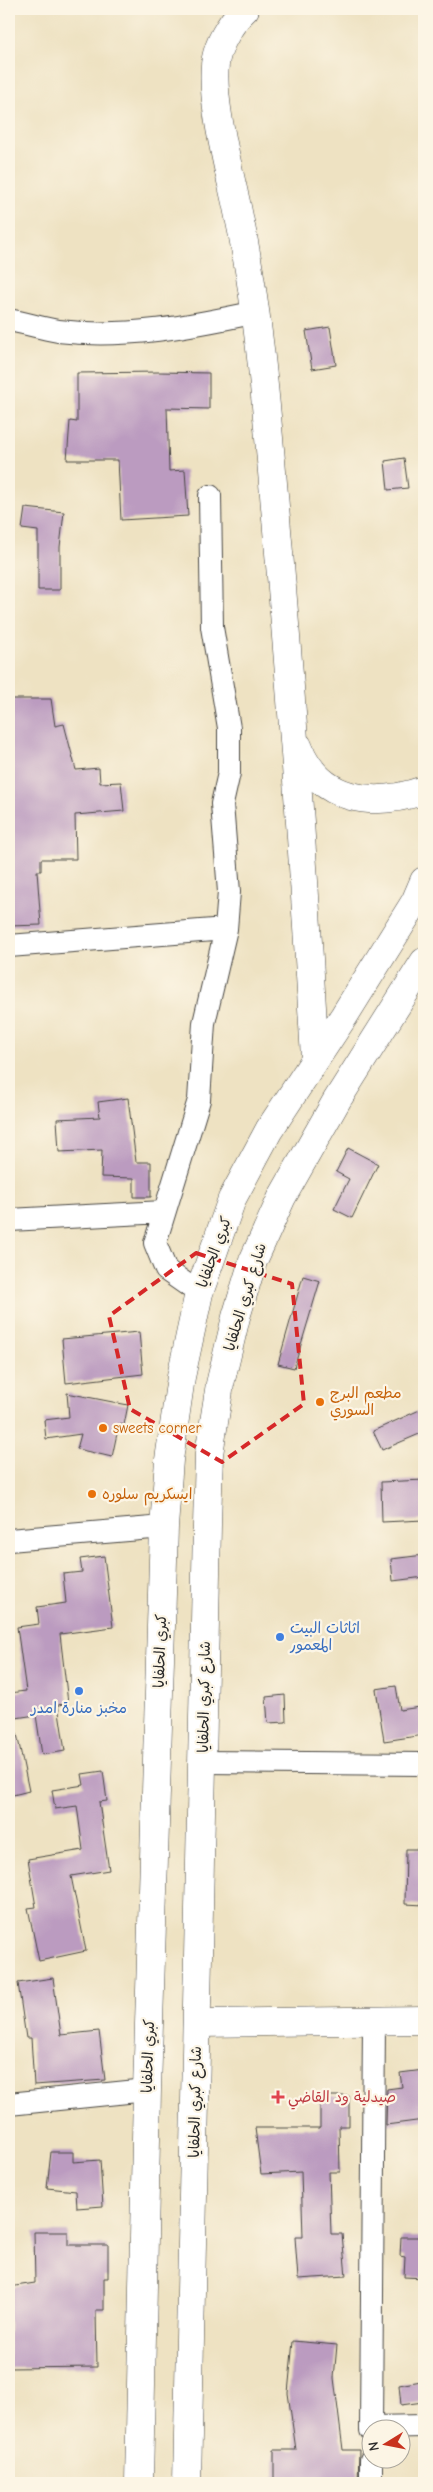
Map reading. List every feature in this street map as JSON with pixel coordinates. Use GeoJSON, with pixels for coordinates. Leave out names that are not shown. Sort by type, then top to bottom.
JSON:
{"type":"FeatureCollection","features":[{"type":"Feature","properties":{"kind":"main road"},"geometry":{"type":"LineString","coordinates":[[245,9],[234,20],[217,54],[215,91],[227,161],[249,261],[257,312],[295,737],[315,1058]]}},
{"type":"Feature","properties":{"kind":"main road"},"geometry":{"type":"LineString","coordinates":[[295,737],[304,762],[316,777],[331,788],[352,796],[375,800],[400,799],[424,790]]}},
{"type":"Feature","properties":{"kind":"main road","name":"كبري الحلفايا"},"geometry":{"type":"LineString","coordinates":[[139,2483],[147,2090],[164,1527],[169,1460],[181,1376],[199,1293],[232,1199],[269,1130],[364,984],[415,902],[424,881]]}},
{"type":"Feature","properties":{"kind":"main road","name":"شارع كبري الحلفايا"},"geometry":{"type":"LineString","coordinates":[[187,2483],[209,1454],[220,1384],[236,1317],[253,1260],[282,1197],[337,1100],[424,962]]}},
{"type":"Feature","properties":{"kind":"main road"},"geometry":{"type":"LineString","coordinates":[[197,2023],[424,2020]]}},
{"type":"Feature","properties":{"kind":"street"},"geometry":{"type":"LineString","coordinates":[[9,320],[57,330],[118,334],[196,325],[257,312]]}},
{"type":"Feature","properties":{"kind":"street"},"geometry":{"type":"LineString","coordinates":[[199,1293],[166,1270],[155,1243],[199,1100],[204,1023],[226,929],[229,892],[222,804],[229,773],[229,728],[212,627],[210,496]]}},
{"type":"Feature","properties":{"kind":"street"},"geometry":{"type":"LineString","coordinates":[[9,946],[226,929]]}},
{"type":"Feature","properties":{"kind":"street"},"geometry":{"type":"LineString","coordinates":[[9,1220],[164,1212]]}},
{"type":"Feature","properties":{"kind":"street"},"geometry":{"type":"LineString","coordinates":[[9,1540],[164,1527]]}},
{"type":"Feature","properties":{"kind":"street"},"geometry":{"type":"LineString","coordinates":[[202,1762],[424,1764]]}},
{"type":"Feature","properties":{"kind":"street"},"geometry":{"type":"LineString","coordinates":[[371,2420],[374,2021]]}},
{"type":"Feature","properties":{"kind":"street"},"geometry":{"type":"LineString","coordinates":[[9,2104],[147,2090]]}},
{"type":"Feature","properties":{"kind":"street"},"geometry":{"type":"LineString","coordinates":[[410,2427],[424,2426]]}},
{"type":"Feature","properties":{"kind":"street"},"geometry":{"type":"LineString","coordinates":[[371,2470],[371,2483]]}},
{"type":"Feature","properties":{"kind":"highlighted area"},"geometry":{"type":"Polygon","coordinates":[[[196,1253],[292,1284],[304,1404],[222,1462],[130,1409],[109,1316],[196,1253]]]}},
{"type":"Feature","properties":{"kind":"building"},"geometry":{"type":"Polygon","coordinates":[[[330,327],[336,365],[312,369],[306,331],[330,327]]]}},
{"type":"Feature","properties":{"kind":"building"},"geometry":{"type":"Polygon","coordinates":[[[77,373],[209,373],[209,409],[167,408],[169,471],[185,470],[188,516],[121,520],[118,460],[67,460],[70,421],[77,422],[77,373]]]}},
{"type":"Feature","properties":{"kind":"building"},"geometry":{"type":"Polygon","coordinates":[[[404,458],[408,488],[388,490],[385,461],[404,458]]]}},
{"type":"Feature","properties":{"kind":"building"},"geometry":{"type":"Polygon","coordinates":[[[25,508],[64,512],[60,547],[60,590],[38,590],[38,531],[22,529],[25,508]]]}},
{"type":"Feature","properties":{"kind":"building"},"geometry":{"type":"Polygon","coordinates":[[[9,699],[51,699],[55,726],[64,724],[76,770],[99,768],[100,783],[121,782],[124,811],[75,815],[76,859],[41,859],[41,871],[37,871],[41,925],[9,926],[9,699]]]}},
{"type":"Feature","properties":{"kind":"building"},"geometry":{"type":"Polygon","coordinates":[[[128,1098],[136,1162],[151,1162],[151,1197],[134,1197],[134,1178],[101,1177],[102,1150],[59,1152],[57,1119],[100,1117],[98,1102],[128,1098]]]}},
{"type":"Feature","properties":{"kind":"building"},"geometry":{"type":"Polygon","coordinates":[[[348,1148],[378,1164],[352,1218],[334,1209],[349,1179],[336,1172],[348,1148]]]}},
{"type":"Feature","properties":{"kind":"building"},"geometry":{"type":"Polygon","coordinates":[[[303,1276],[320,1281],[294,1368],[278,1364],[303,1276]]]}},
{"type":"Feature","properties":{"kind":"building"},"geometry":{"type":"Polygon","coordinates":[[[139,1332],[143,1374],[66,1383],[62,1339],[139,1332]]]}},
{"type":"Feature","properties":{"kind":"building"},"geometry":{"type":"Polygon","coordinates":[[[67,1393],[128,1405],[124,1425],[119,1424],[112,1457],[77,1449],[81,1434],[46,1439],[44,1420],[69,1417],[67,1393]]]}},
{"type":"Feature","properties":{"kind":"building"},"geometry":{"type":"Polygon","coordinates":[[[424,1408],[424,1432],[382,1450],[373,1431],[424,1408]]]}},
{"type":"Feature","properties":{"kind":"building"},"geometry":{"type":"Polygon","coordinates":[[[424,1480],[424,1520],[382,1522],[381,1482],[424,1480]]]}},
{"type":"Feature","properties":{"kind":"building"},"geometry":{"type":"Polygon","coordinates":[[[424,1555],[424,1577],[393,1581],[391,1559],[424,1555]]]}},
{"type":"Feature","properties":{"kind":"building"},"geometry":{"type":"Polygon","coordinates":[[[104,1556],[113,1627],[60,1634],[68,1703],[58,1705],[65,1751],[42,1755],[36,1715],[9,1719],[9,1693],[26,1691],[17,1627],[39,1624],[37,1607],[66,1603],[63,1574],[82,1572],[80,1559],[104,1556]]]}},
{"type":"Feature","properties":{"kind":"building"},"geometry":{"type":"Polygon","coordinates":[[[396,1686],[400,1710],[420,1707],[424,1735],[384,1741],[376,1689],[396,1686]]]}},
{"type":"Feature","properties":{"kind":"building"},"geometry":{"type":"Polygon","coordinates":[[[285,1695],[286,1722],[268,1723],[266,1697],[285,1695]]]}},
{"type":"Feature","properties":{"kind":"building"},"geometry":{"type":"Polygon","coordinates":[[[17,1734],[29,1791],[9,1796],[9,1735],[17,1734]]]}},
{"type":"Feature","properties":{"kind":"building"},"geometry":{"type":"Polygon","coordinates":[[[103,1771],[107,1801],[99,1802],[109,1870],[71,1876],[86,1951],[39,1961],[28,1908],[36,1907],[28,1859],[83,1850],[77,1806],[55,1809],[52,1790],[84,1785],[82,1774],[103,1771]]]}},
{"type":"Feature","properties":{"kind":"building"},"geometry":{"type":"Polygon","coordinates":[[[406,1849],[424,1849],[424,1905],[405,1904],[406,1849]]]}},
{"type":"Feature","properties":{"kind":"building"},"geometry":{"type":"Polygon","coordinates":[[[53,1978],[61,2035],[99,2031],[105,2080],[34,2085],[31,2038],[26,2038],[18,1983],[53,1978]]]}},
{"type":"Feature","properties":{"kind":"building"},"geometry":{"type":"Polygon","coordinates":[[[424,2070],[424,2120],[386,2125],[387,2089],[402,2087],[400,2073],[424,2070]]]}},
{"type":"Feature","properties":{"kind":"building"},"geometry":{"type":"Polygon","coordinates":[[[320,2096],[349,2096],[349,2126],[339,2126],[340,2172],[329,2172],[331,2234],[342,2234],[346,2276],[298,2279],[295,2237],[303,2237],[301,2172],[261,2174],[255,2128],[320,2128],[320,2096]]]}},
{"type":"Feature","properties":{"kind":"building"},"geometry":{"type":"Polygon","coordinates":[[[51,2152],[73,2152],[73,2162],[100,2160],[103,2206],[77,2208],[76,2191],[47,2188],[51,2152]]]}},
{"type":"Feature","properties":{"kind":"building"},"geometry":{"type":"Polygon","coordinates":[[[34,2232],[68,2232],[68,2245],[108,2245],[108,2278],[104,2278],[104,2310],[96,2310],[97,2367],[9,2368],[9,2287],[35,2283],[34,2232]]]}},
{"type":"Feature","properties":{"kind":"building"},"geometry":{"type":"Polygon","coordinates":[[[401,2237],[424,2237],[424,2278],[404,2277],[405,2257],[400,2256],[401,2237]]]}},
{"type":"Feature","properties":{"kind":"building"},"geometry":{"type":"Polygon","coordinates":[[[293,2341],[337,2345],[334,2378],[343,2450],[359,2450],[358,2483],[274,2483],[274,2450],[296,2450],[288,2393],[293,2341]]]}},
{"type":"Feature","properties":{"kind":"building"},"geometry":{"type":"Polygon","coordinates":[[[421,2381],[423,2402],[401,2405],[399,2385],[421,2381]]]}},
{"type":"Feature","properties":{"kind":"place","name":"مطعم البرج السوري"},"geometry":{"type":"Point","coordinates":[320,1402]}},
{"type":"Feature","properties":{"kind":"place","name":"sweets corner"},"geometry":{"type":"Point","coordinates":[103,1428]}},
{"type":"Feature","properties":{"kind":"place","name":"ايسكريم سلوره"},"geometry":{"type":"Point","coordinates":[92,1494]}},
{"type":"Feature","properties":{"kind":"place","name":"اثاثات البيت المعمور"},"geometry":{"type":"Point","coordinates":[280,1637]}},
{"type":"Feature","properties":{"kind":"place","name":"مخبز منارة امدر"},"geometry":{"type":"Point","coordinates":[79,1691]}},
{"type":"Feature","properties":{"kind":"place","name":"صيدلية ود القاضي"},"geometry":{"type":"Point","coordinates":[278,2097]}}]}
